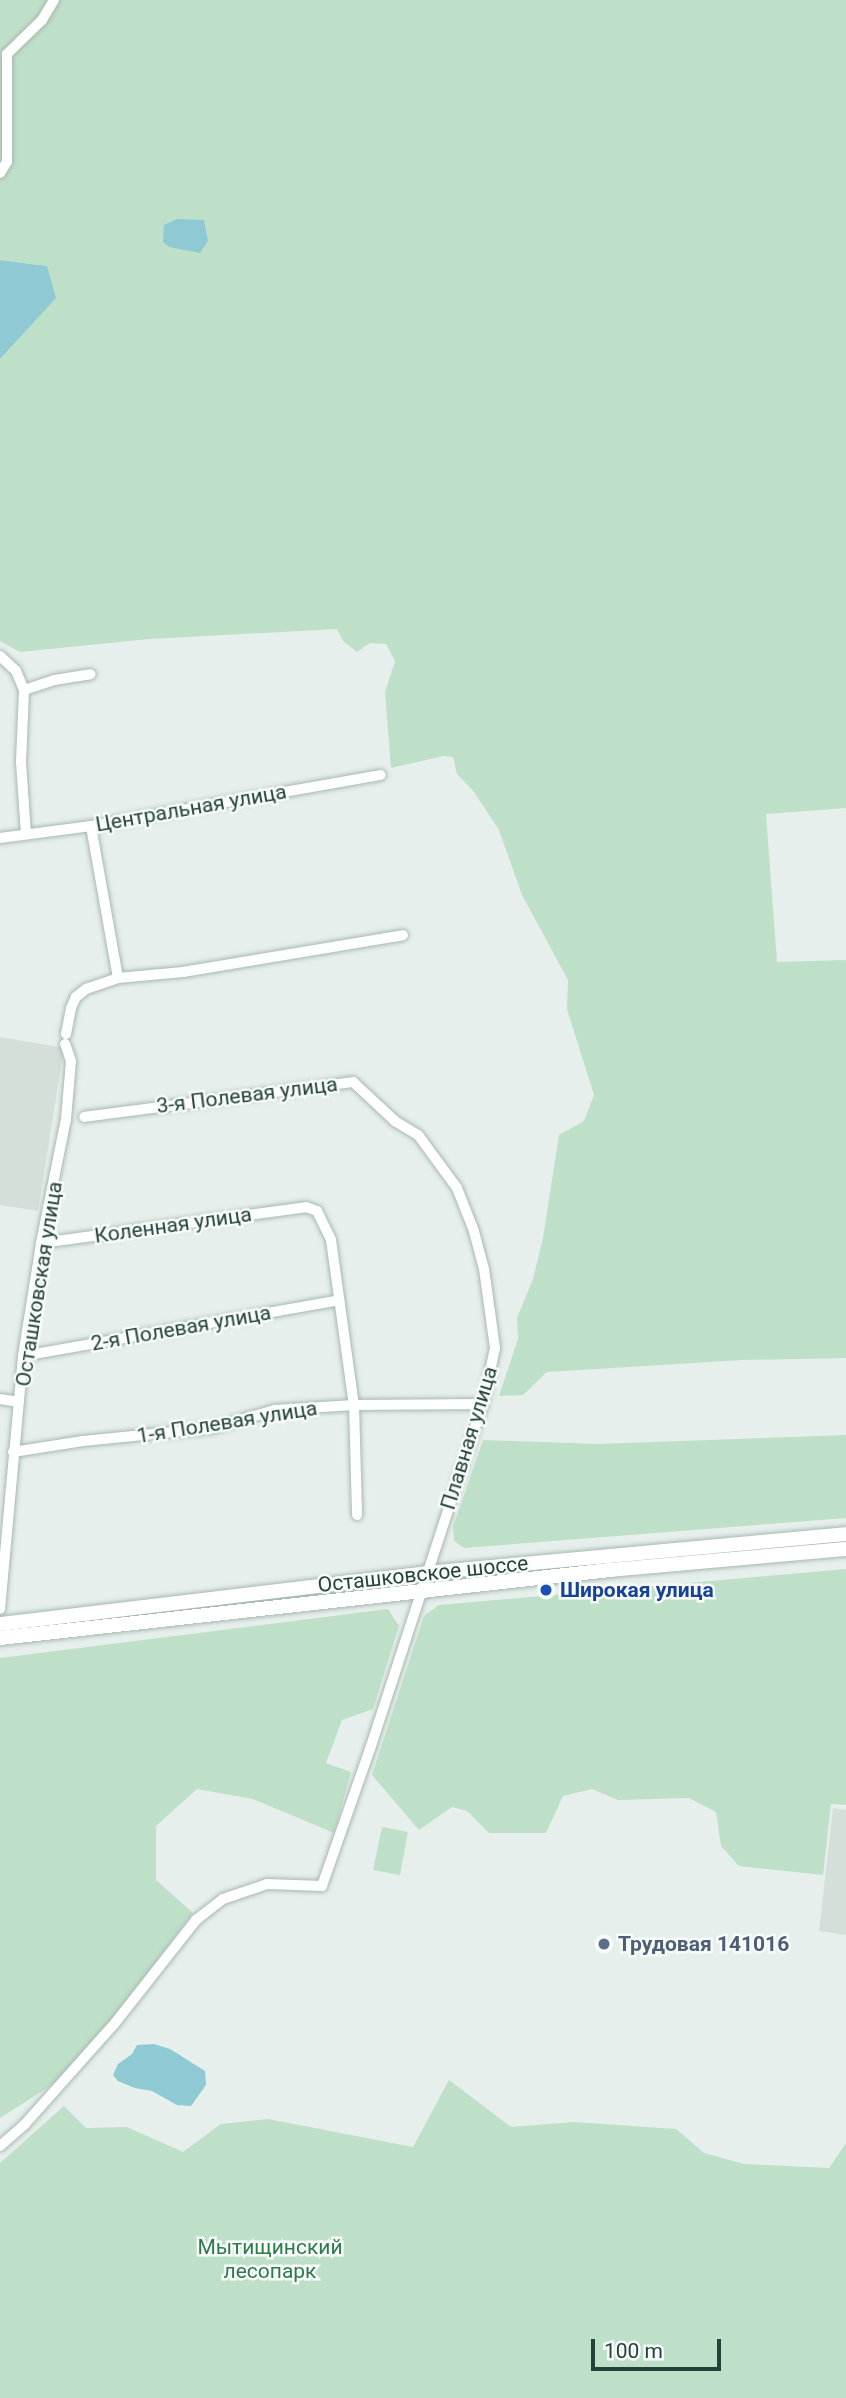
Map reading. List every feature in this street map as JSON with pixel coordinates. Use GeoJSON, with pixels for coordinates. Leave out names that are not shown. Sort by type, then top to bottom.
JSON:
{"type":"FeatureCollection","features":[{"type":"Feature","properties":{"kind":"main road","name":"Осташковское шоссе"},"geometry":{"type":"LineString","coordinates":[[0,1624],[426,1573],[846,1534]]}},
{"type":"Feature","properties":{"kind":"main road","name":"Осташковское шоссе"},"geometry":{"type":"LineString","coordinates":[[0,1638],[610,1570],[846,1549]]}},
{"type":"Feature","properties":{"kind":"street"},"geometry":{"type":"LineString","coordinates":[[0,173],[6,162],[6,54],[42,20],[54,0]]}},
{"type":"Feature","properties":{"kind":"street"},"geometry":{"type":"LineString","coordinates":[[0,656],[16,671],[24,691],[22,762],[26,834]]}},
{"type":"Feature","properties":{"kind":"street"},"geometry":{"type":"LineString","coordinates":[[24,691],[54,680],[91,674]]}},
{"type":"Feature","properties":{"kind":"street","name":"Центральная улица"},"geometry":{"type":"LineString","coordinates":[[0,838],[91,826],[381,775]]}},
{"type":"Feature","properties":{"kind":"street"},"geometry":{"type":"LineString","coordinates":[[91,826],[118,978],[183,972],[403,935]]}},
{"type":"Feature","properties":{"kind":"street","name":"Осташковская улица"},"geometry":{"type":"LineString","coordinates":[[0,1609],[23,1356],[41,1243],[66,1119],[71,1061],[65,1039],[76,997],[86,989],[118,978]]}},
{"type":"Feature","properties":{"kind":"street","name":"3-я Полевая улица"},"geometry":{"type":"LineString","coordinates":[[84,1116],[353,1082],[396,1121]]}},
{"type":"Feature","properties":{"kind":"street","name":"Плавная улица"},"geometry":{"type":"LineString","coordinates":[[0,2146],[25,2124],[116,2023],[196,1920],[223,1899],[267,1884],[322,1886],[378,1726],[483,1404],[495,1348],[484,1269],[474,1231],[457,1188],[440,1161],[418,1135],[396,1121]]}},
{"type":"Feature","properties":{"kind":"street","name":"Коленная улица"},"geometry":{"type":"LineString","coordinates":[[41,1243],[306,1207],[317,1211],[331,1240],[339,1300]]}},
{"type":"Feature","properties":{"kind":"street"},"geometry":{"type":"LineString","coordinates":[[339,1300],[354,1405],[357,1516]]}},
{"type":"Feature","properties":{"kind":"street","name":"2-я Полевая улица"},"geometry":{"type":"LineString","coordinates":[[23,1356],[339,1300]]}},
{"type":"Feature","properties":{"kind":"street"},"geometry":{"type":"LineString","coordinates":[[0,1399],[19,1402]]}},
{"type":"Feature","properties":{"kind":"street","name":"1-я Полевая улица"},"geometry":{"type":"LineString","coordinates":[[13,1452],[83,1441],[213,1428],[275,1410],[354,1405],[483,1404]]}},
{"type":"Feature","properties":{"kind":"shaded area"},"geometry":{"type":"Polygon","coordinates":[[[0,1037],[64,1048],[38,1211],[0,1205],[0,1037]]]}},
{"type":"Feature","properties":{"kind":"shaded area"},"geometry":{"type":"Polygon","coordinates":[[[833,1808],[846,1810],[846,1935],[819,1931],[833,1808]]]}},
{"type":"Feature","properties":{"kind":"green space"},"geometry":{"type":"Polygon","coordinates":[[[0,0],[846,0],[846,808],[766,814],[777,962],[846,960],[846,1358],[743,1360],[547,1372],[523,1395],[499,1396],[518,1339],[517,1318],[533,1279],[543,1238],[559,1135],[584,1121],[594,1095],[567,1009],[568,980],[522,895],[499,830],[474,792],[457,774],[453,757],[444,756],[391,768],[385,692],[395,661],[386,644],[370,643],[357,652],[343,641],[337,629],[149,639],[20,652],[0,641],[0,359],[55,298],[47,266],[0,260],[0,0]]]}},
{"type":"Feature","properties":{"kind":"green space"},"geometry":{"type":"Polygon","coordinates":[[[846,1435],[846,1518],[464,1548],[454,1541],[453,1527],[483,1440],[598,1444],[846,1435]]]}},
{"type":"Feature","properties":{"kind":"green space"},"geometry":{"type":"Polygon","coordinates":[[[846,1569],[846,1805],[831,1804],[823,1875],[739,1866],[721,1846],[716,1812],[689,1798],[618,1800],[592,1789],[563,1796],[546,1833],[489,1833],[467,1811],[452,1807],[419,1830],[372,1775],[424,1616],[439,1605],[846,1569]]]}},
{"type":"Feature","properties":{"kind":"green space"},"geometry":{"type":"Polygon","coordinates":[[[388,1609],[399,1626],[373,1709],[342,1720],[326,1763],[351,1772],[334,1833],[253,1799],[197,1789],[156,1826],[156,1880],[193,1913],[71,2073],[0,2118],[0,1658],[388,1609]]]}},
{"type":"Feature","properties":{"kind":"green space"},"geometry":{"type":"Polygon","coordinates":[[[382,1827],[408,1832],[400,1875],[373,1870],[382,1827]]]}},
{"type":"Feature","properties":{"kind":"green space","name":"Мытищинский лесопарк"},"geometry":{"type":"Polygon","coordinates":[[[449,2080],[511,2127],[574,2122],[676,2129],[704,2153],[744,2164],[829,2168],[846,2143],[846,2398],[0,2398],[0,2163],[64,2106],[86,2128],[127,2127],[183,2152],[221,2124],[268,2119],[413,2147],[449,2080]]]}},
{"type":"Feature","properties":{"kind":"water"},"geometry":{"type":"Polygon","coordinates":[[[177,219],[204,220],[208,241],[200,253],[169,247],[163,242],[164,225],[177,219]]]}},
{"type":"Feature","properties":{"kind":"water"},"geometry":{"type":"Polygon","coordinates":[[[0,260],[47,266],[56,298],[0,359],[0,260]]]}},
{"type":"Feature","properties":{"kind":"water"},"geometry":{"type":"Polygon","coordinates":[[[154,2044],[170,2049],[205,2071],[206,2085],[191,2106],[177,2105],[152,2091],[118,2081],[113,2075],[118,2064],[132,2054],[137,2045],[154,2044]]]}},
{"type":"Feature","properties":{"kind":"place","name":"Широкая улица"},"geometry":{"type":"Point","coordinates":[546,1590]}},
{"type":"Feature","properties":{"kind":"place","name":"Трудовая 141016"},"geometry":{"type":"Point","coordinates":[604,1944]}}]}
